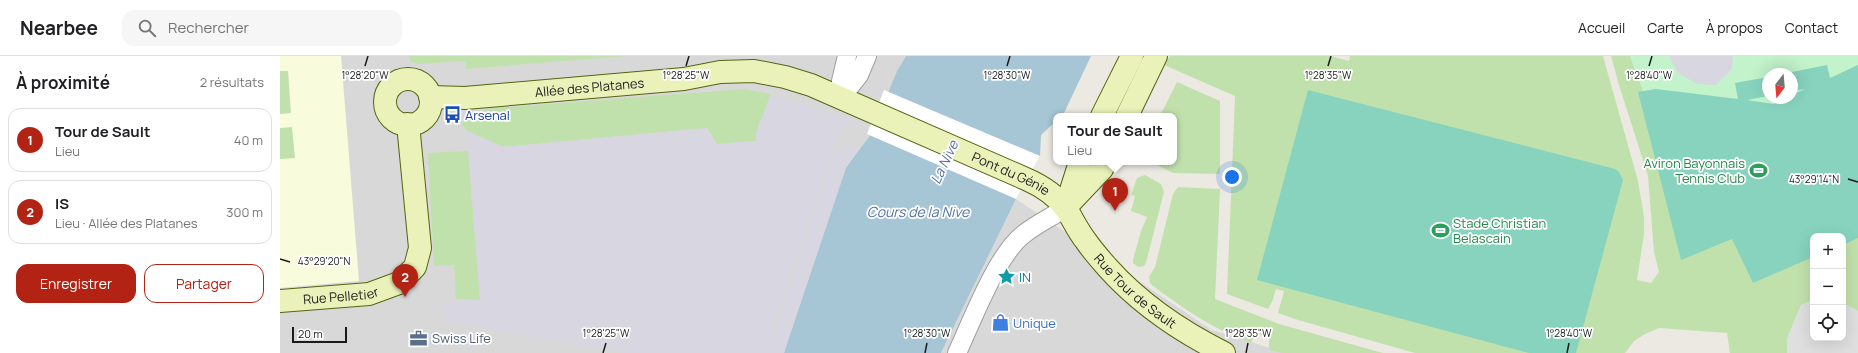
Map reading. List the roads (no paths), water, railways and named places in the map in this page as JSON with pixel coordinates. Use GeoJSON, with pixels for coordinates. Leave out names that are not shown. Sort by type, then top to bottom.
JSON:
{"type":"FeatureCollection","features":[{"type":"Feature","properties":{"kind":"street"},"geometry":{"type":"LineString","coordinates":[[841,98],[841,81],[847,56]]}},
{"type":"Feature","properties":{"kind":"street"},"geometry":{"type":"LineString","coordinates":[[841,98],[859,75],[867,56]]}},
{"type":"Feature","properties":{"kind":"street"},"geometry":{"type":"LineString","coordinates":[[1104,113],[1132,56]]}},
{"type":"Feature","properties":{"kind":"street"},"geometry":{"type":"LineString","coordinates":[[1128,113],[1156,56]]}},
{"type":"Feature","properties":{"kind":"street","name":"Allée des Platanes"},"geometry":{"type":"LineString","coordinates":[[430,97],[473,97],[684,79],[720,72],[754,71],[785,77],[841,98]]}},
{"type":"Feature","properties":{"kind":"street"},"geometry":{"type":"LineString","coordinates":[[406,79],[414,80],[427,89],[430,97],[429,110],[426,116],[415,123],[400,123],[392,118],[387,112],[386,99],[391,87],[397,81],[406,79]]}},
{"type":"Feature","properties":{"kind":"street","name":"Pont du Génie"},"geometry":{"type":"LineString","coordinates":[[841,98],[1026,179],[1046,189],[1065,208]]}},
{"type":"Feature","properties":{"kind":"street","name":"Rue Pelletier"},"geometry":{"type":"LineString","coordinates":[[280,301],[369,294],[399,283],[415,267],[420,248],[408,124]]}},
{"type":"Feature","properties":{"kind":"street"},"geometry":{"type":"LineString","coordinates":[[1065,208],[1079,165]]}},
{"type":"Feature","properties":{"kind":"street"},"geometry":{"type":"LineString","coordinates":[[957,353],[990,283],[1012,246],[1023,234],[1065,208],[1104,165]]}},
{"type":"Feature","properties":{"kind":"street","name":"Rue Tour de Sault"},"geometry":{"type":"LineString","coordinates":[[1065,208],[1085,241],[1131,291],[1173,325],[1224,353]]}},
{"type":"Feature","properties":{"kind":"water","name":"Cours de la Nive"},"geometry":{"type":"Polygon","coordinates":[[[906,56],[1091,56],[1064,113],[1053,113],[1053,124],[1041,135],[1040,156],[1016,199],[941,353],[784,353],[846,168],[871,134],[897,71],[906,56]]]}},
{"type":"Feature","properties":{"kind":"place","name":"Arsenal"},"geometry":{"type":"Point","coordinates":[452,115]}},
{"type":"Feature","properties":{"kind":"place","name":"Aviron Bayonnais Tennis Club"},"geometry":{"type":"Point","coordinates":[1758,170]}},
{"type":"Feature","properties":{"kind":"place","name":"Tour de Sault"},"geometry":{"type":"Point","coordinates":[1115,211]}},
{"type":"Feature","properties":{"kind":"place","name":"Stade Christian Belascain"},"geometry":{"type":"Point","coordinates":[1440,230]}},
{"type":"Feature","properties":{"kind":"place","name":"IN"},"geometry":{"type":"Point","coordinates":[1006,277]}},
{"type":"Feature","properties":{"kind":"place","name":"IS"},"geometry":{"type":"Point","coordinates":[405,297]}},
{"type":"Feature","properties":{"kind":"place","name":"Unique"},"geometry":{"type":"Point","coordinates":[1000,323]}},
{"type":"Feature","properties":{"kind":"place","name":"Swiss Life"},"geometry":{"type":"Point","coordinates":[419,338]}},
{"type":"Feature","properties":{"kind":"water label","name":"La Nive"},"geometry":{"type":"Point","coordinates":[944,162]}}]}
